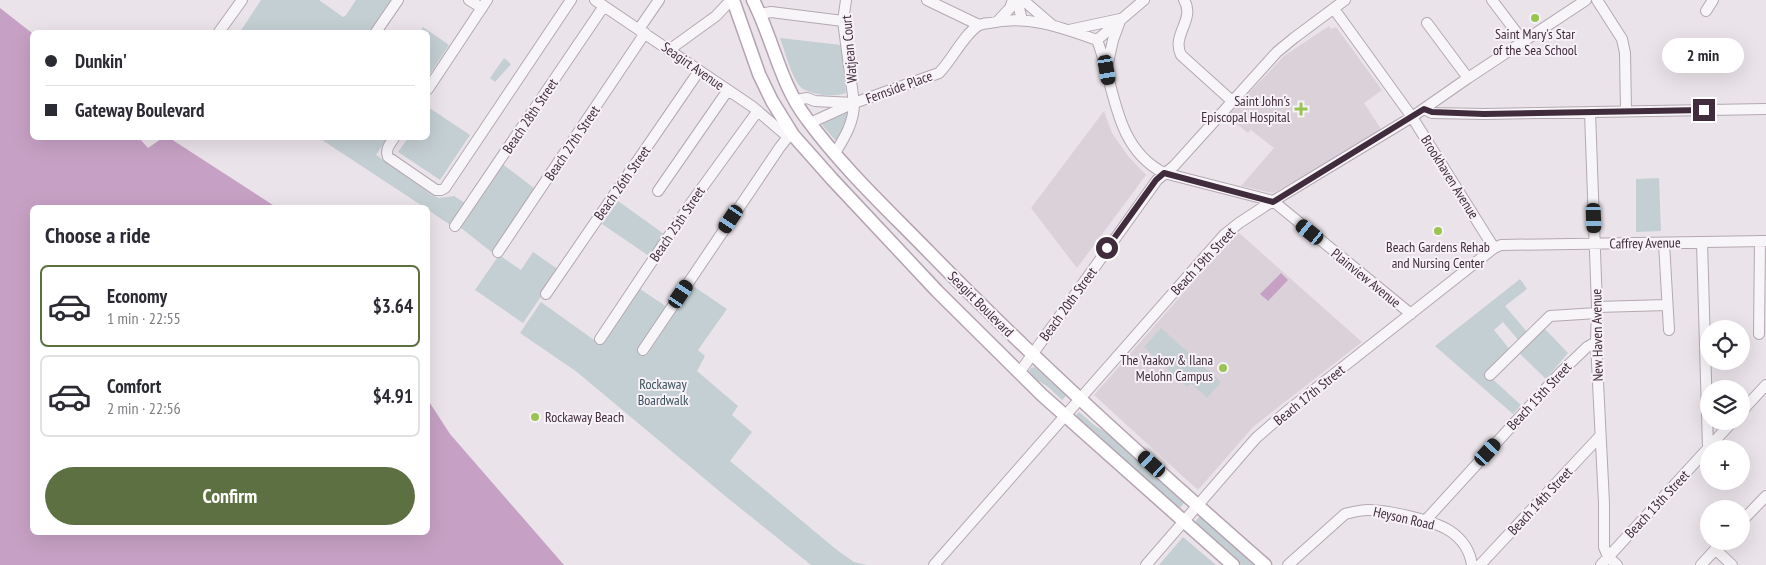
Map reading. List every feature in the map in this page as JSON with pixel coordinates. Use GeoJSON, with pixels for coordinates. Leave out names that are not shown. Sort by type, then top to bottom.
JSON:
{"type":"FeatureCollection","features":[{"type":"Feature","properties":{"kind":"main road","name":"Seagirt Boulevard"},"geometry":{"type":"LineString","coordinates":[[732,0],[761,77],[790,136],[894,247],[1019,373],[1064,416],[1233,565]]}},
{"type":"Feature","properties":{"kind":"main road","name":"Seagirt Boulevard"},"geometry":{"type":"LineString","coordinates":[[752,0],[760,9],[781,73],[796,100],[810,123],[858,179],[969,293],[1032,354],[1264,565]]}},
{"type":"Feature","properties":{"kind":"street"},"geometry":{"type":"LineString","coordinates":[[377,30],[398,0]]}},
{"type":"Feature","properties":{"kind":"street"},"geometry":{"type":"LineString","coordinates":[[430,85],[485,4],[469,0]]}},
{"type":"Feature","properties":{"kind":"street"},"geometry":{"type":"LineString","coordinates":[[393,140],[386,153],[388,157],[436,190],[445,188],[571,0]]}},
{"type":"Feature","properties":{"kind":"street","name":"Beach 27th Street"},"geometry":{"type":"LineString","coordinates":[[498,252],[642,31],[659,0]]}},
{"type":"Feature","properties":{"kind":"street"},"geometry":{"type":"LineString","coordinates":[[669,50],[716,16],[732,0]]}},
{"type":"Feature","properties":{"kind":"street","name":"Watjean Court"},"geometry":{"type":"LineString","coordinates":[[835,153],[853,117],[854,103],[843,21],[846,0]]}},
{"type":"Feature","properties":{"kind":"street"},"geometry":{"type":"LineString","coordinates":[[927,0],[979,25],[998,21],[1022,20],[1069,30],[1097,40],[1144,0]]}},
{"type":"Feature","properties":{"kind":"street"},"geometry":{"type":"LineString","coordinates":[[998,21],[1010,8],[1013,0]]}},
{"type":"Feature","properties":{"kind":"street"},"geometry":{"type":"LineString","coordinates":[[1018,0],[1022,20]]}},
{"type":"Feature","properties":{"kind":"street"},"geometry":{"type":"LineString","coordinates":[[1023,0],[1053,26]]}},
{"type":"Feature","properties":{"kind":"street"},"geometry":{"type":"LineString","coordinates":[[1184,0],[1188,7],[1188,14],[1178,39],[1180,55],[1232,101]]}},
{"type":"Feature","properties":{"kind":"street","name":"Beach 20th Street"},"geometry":{"type":"LineString","coordinates":[[1019,373],[1156,180],[1174,166],[1287,43],[1346,0]]}},
{"type":"Feature","properties":{"kind":"street"},"geometry":{"type":"LineString","coordinates":[[1492,0],[1523,41]]}},
{"type":"Feature","properties":{"kind":"street","name":"Beach 19th Street"},"geometry":{"type":"LineString","coordinates":[[934,565],[1224,235],[1239,222],[1412,117],[1586,0]]}},
{"type":"Feature","properties":{"kind":"street"},"geometry":{"type":"LineString","coordinates":[[1597,0],[1622,40],[1625,53],[1626,111]]}},
{"type":"Feature","properties":{"kind":"street"},"geometry":{"type":"LineString","coordinates":[[1706,12],[1713,0]]}},
{"type":"Feature","properties":{"kind":"street"},"geometry":{"type":"LineString","coordinates":[[221,30],[239,1]]}},
{"type":"Feature","properties":{"kind":"street","name":"Seagirt Avenue"},"geometry":{"type":"LineString","coordinates":[[600,3],[728,90],[790,136]]}},
{"type":"Feature","properties":{"kind":"street","name":"Beach 28th Street"},"geometry":{"type":"LineString","coordinates":[[455,226],[600,3]]}},
{"type":"Feature","properties":{"kind":"street"},"geometry":{"type":"LineString","coordinates":[[760,9],[843,21]]}},
{"type":"Feature","properties":{"kind":"street","name":"Brookhaven Avenue"},"geometry":{"type":"LineString","coordinates":[[1334,9],[1412,117],[1494,248]]}},
{"type":"Feature","properties":{"kind":"street"},"geometry":{"type":"LineString","coordinates":[[1069,30],[1121,19]]}},
{"type":"Feature","properties":{"kind":"street"},"geometry":{"type":"LineString","coordinates":[[1107,70],[1110,48],[1121,19]]}},
{"type":"Feature","properties":{"kind":"street"},"geometry":{"type":"LineString","coordinates":[[1427,23],[1468,78]]}},
{"type":"Feature","properties":{"kind":"street","name":"Fernside Place"},"geometry":{"type":"LineString","coordinates":[[810,123],[854,103],[939,73],[963,41],[979,25]]}},
{"type":"Feature","properties":{"kind":"street","name":"Plainview Avenue"},"geometry":{"type":"LineString","coordinates":[[1097,40],[1107,70],[1111,94],[1118,116],[1128,137],[1142,156],[1156,169],[1164,173],[1273,202],[1411,314]]}},
{"type":"Feature","properties":{"kind":"street","name":"Beach 26th Street"},"geometry":{"type":"LineString","coordinates":[[546,294],[699,72]]}},
{"type":"Feature","properties":{"kind":"street"},"geometry":{"type":"LineString","coordinates":[[658,191],[728,90]]}},
{"type":"Feature","properties":{"kind":"street","name":"Fernside Place"},"geometry":{"type":"LineString","coordinates":[[796,100],[806,98],[815,101],[854,103]]}},
{"type":"Feature","properties":{"kind":"street"},"geometry":{"type":"LineString","coordinates":[[1424,109],[1432,112],[1484,114],[1766,109]]}},
{"type":"Feature","properties":{"kind":"street","name":"Beach 25th Street"},"geometry":{"type":"LineString","coordinates":[[600,339],[691,203],[758,112]]}},
{"type":"Feature","properties":{"kind":"street","name":"New Haven Avenue"},"geometry":{"type":"LineString","coordinates":[[1590,112],[1604,547],[1608,557]]}},
{"type":"Feature","properties":{"kind":"street"},"geometry":{"type":"LineString","coordinates":[[643,350],[790,136]]}},
{"type":"Feature","properties":{"kind":"street"},"geometry":{"type":"LineString","coordinates":[[1758,334],[1763,241]]}},
{"type":"Feature","properties":{"kind":"street","name":"Caffrey Avenue"},"geometry":{"type":"LineString","coordinates":[[1494,248],[1501,245],[1763,241]]}},
{"type":"Feature","properties":{"kind":"street"},"geometry":{"type":"LineString","coordinates":[[1702,242],[1708,440]]}},
{"type":"Feature","properties":{"kind":"street"},"geometry":{"type":"LineString","coordinates":[[1664,243],[1669,330]]}},
{"type":"Feature","properties":{"kind":"street","name":"Beach 17th Street"},"geometry":{"type":"LineString","coordinates":[[1146,565],[1256,438],[1286,412],[1494,248]]}},
{"type":"Feature","properties":{"kind":"street"},"geometry":{"type":"LineString","coordinates":[[1490,375],[1550,316],[1597,310],[1667,305]]}},
{"type":"Feature","properties":{"kind":"street","name":"Beach 15th Street"},"geometry":{"type":"LineString","coordinates":[[1425,521],[1560,373],[1587,347],[1596,342]]}},
{"type":"Feature","properties":{"kind":"street"},"geometry":{"type":"LineString","coordinates":[[1750,403],[1766,386]]}},
{"type":"Feature","properties":{"kind":"street","name":"Beach 13th Street"},"geometry":{"type":"LineString","coordinates":[[1715,440],[1725,430]]}},
{"type":"Feature","properties":{"kind":"street","name":"Beach 14th Street"},"geometry":{"type":"LineString","coordinates":[[1480,565],[1600,436]]}},
{"type":"Feature","properties":{"kind":"street","name":"Beach 13th Street"},"geometry":{"type":"LineString","coordinates":[[1601,565],[1700,457]]}},
{"type":"Feature","properties":{"kind":"street"},"geometry":{"type":"LineString","coordinates":[[1750,513],[1766,497]]}},
{"type":"Feature","properties":{"kind":"street","name":"Heyson Road"},"geometry":{"type":"LineString","coordinates":[[1288,565],[1345,514],[1356,510],[1369,510],[1425,521],[1450,531],[1465,545],[1471,556],[1472,565]]}},
{"type":"Feature","properties":{"kind":"street"},"geometry":{"type":"LineString","coordinates":[[1701,565],[1714,550]]}},
{"type":"Feature","properties":{"kind":"street"},"geometry":{"type":"LineString","coordinates":[[1716,550],[1732,565]]}},
{"type":"Feature","properties":{"kind":"street"},"geometry":{"type":"LineString","coordinates":[[1608,557],[1617,565]]}},
{"type":"Feature","properties":{"kind":"shaded area"},"geometry":{"type":"Polygon","coordinates":[[[0,8],[30,31],[30,140],[141,140],[148,148],[160,140],[173,140],[273,205],[30,205],[30,535],[430,535],[430,403],[450,434],[564,565],[0,565],[0,8]]]}},
{"type":"Feature","properties":{"kind":"shaded area","name":"Saint John's Episcopal Hospital"},"geometry":{"type":"Polygon","coordinates":[[[1329,26],[1331,29],[1336,27],[1382,90],[1364,103],[1381,129],[1336,158],[1273,193],[1241,186],[1274,148],[1251,130],[1248,133],[1227,116],[1284,56],[1329,26]]]}},
{"type":"Feature","properties":{"kind":"shaded area"},"geometry":{"type":"Polygon","coordinates":[[[1104,111],[1112,133],[1128,156],[1146,175],[1077,268],[1031,208],[1104,111]]]}},
{"type":"Feature","properties":{"kind":"shaded area","name":"The Yaakov & Ilana Melohn Campus"},"geometry":{"type":"Polygon","coordinates":[[[1238,232],[1362,342],[1254,426],[1198,490],[1094,395],[1238,232]]]}},
{"type":"Feature","properties":{"kind":"shaded area"},"geometry":{"type":"Polygon","coordinates":[[[1281,273],[1288,280],[1268,301],[1260,294],[1281,273]]]}},
{"type":"Feature","properties":{"kind":"green space"},"geometry":{"type":"Polygon","coordinates":[[[261,0],[319,0],[343,17],[356,0],[391,0],[370,30],[241,30],[261,0]]]}},
{"type":"Feature","properties":{"kind":"green space"},"geometry":{"type":"Polygon","coordinates":[[[430,32],[449,45],[430,74],[430,32]]]}},
{"type":"Feature","properties":{"kind":"green space"},"geometry":{"type":"Polygon","coordinates":[[[780,38],[841,45],[845,51],[843,64],[846,93],[823,95],[803,89],[792,73],[780,38]]]}},
{"type":"Feature","properties":{"kind":"green space"},"geometry":{"type":"Polygon","coordinates":[[[504,58],[511,64],[495,82],[490,78],[504,58]]]}},
{"type":"Feature","properties":{"kind":"green space"},"geometry":{"type":"Polygon","coordinates":[[[430,108],[470,135],[440,180],[398,152],[407,140],[430,140],[430,108]]]}},
{"type":"Feature","properties":{"kind":"green space"},"geometry":{"type":"Polygon","coordinates":[[[853,111],[836,141],[823,126],[822,122],[853,111]]]}},
{"type":"Feature","properties":{"kind":"green space"},"geometry":{"type":"Polygon","coordinates":[[[322,140],[386,140],[376,155],[432,195],[439,198],[454,196],[468,205],[452,226],[430,211],[430,205],[421,205],[322,140]]]}},
{"type":"Feature","properties":{"kind":"green space"},"geometry":{"type":"Polygon","coordinates":[[[501,163],[534,188],[494,254],[461,228],[456,227],[501,163]]]}},
{"type":"Feature","properties":{"kind":"green space"},"geometry":{"type":"Polygon","coordinates":[[[1659,178],[1661,231],[1636,232],[1636,179],[1659,178]]]}},
{"type":"Feature","properties":{"kind":"green space"},"geometry":{"type":"Polygon","coordinates":[[[618,201],[664,234],[649,256],[602,224],[618,201]]]}},
{"type":"Feature","properties":{"kind":"green space"},"geometry":{"type":"Polygon","coordinates":[[[533,252],[559,270],[523,323],[475,290],[499,255],[521,270],[533,252]]]}},
{"type":"Feature","properties":{"kind":"green space"},"geometry":{"type":"Polygon","coordinates":[[[1520,279],[1527,289],[1505,306],[1527,332],[1519,341],[1503,322],[1494,330],[1511,351],[1488,375],[1521,405],[1513,414],[1435,346],[1520,279]]]}},
{"type":"Feature","properties":{"kind":"green space","name":"Rockaway Boardwalk"},"geometry":{"type":"Polygon","coordinates":[[[693,286],[727,309],[698,350],[705,356],[697,371],[738,406],[732,415],[752,432],[730,461],[837,550],[854,562],[867,565],[811,565],[577,372],[520,333],[541,302],[594,340],[600,339],[604,342],[640,289],[667,307],[640,352],[646,356],[693,286]]]}},
{"type":"Feature","properties":{"kind":"green space"},"geometry":{"type":"Polygon","coordinates":[[[1161,328],[1221,382],[1207,398],[1191,383],[1187,387],[1144,347],[1161,328]]]}},
{"type":"Feature","properties":{"kind":"green space"},"geometry":{"type":"Polygon","coordinates":[[[1544,328],[1568,353],[1546,379],[1520,354],[1544,328]]]}},
{"type":"Feature","properties":{"kind":"green space"},"geometry":{"type":"Polygon","coordinates":[[[1034,367],[1066,396],[1062,400],[1047,386],[1035,379],[1029,371],[1034,367]]]}},
{"type":"Feature","properties":{"kind":"green space"},"geometry":{"type":"Polygon","coordinates":[[[1079,412],[1094,425],[1110,435],[1185,502],[1179,509],[1075,416],[1079,412]]]}},
{"type":"Feature","properties":{"kind":"green space"},"geometry":{"type":"Polygon","coordinates":[[[1200,516],[1256,565],[1242,565],[1194,523],[1200,516]]]}},
{"type":"Feature","properties":{"kind":"green space"},"geometry":{"type":"Polygon","coordinates":[[[1183,537],[1216,565],[1159,565],[1183,537]]]}},
{"type":"Feature","properties":{"kind":"place","name":"Saint Mary's Star of the Sea School"},"geometry":{"type":"Point","coordinates":[1535,18]}},
{"type":"Feature","properties":{"kind":"place","name":"Saint John's Episcopal Hospital"},"geometry":{"type":"Point","coordinates":[1301,109]}},
{"type":"Feature","properties":{"kind":"place","name":"Beach Gardens Rehab and Nursing Center"},"geometry":{"type":"Point","coordinates":[1438,231]}},
{"type":"Feature","properties":{"kind":"place","name":"The Yaakov & Ilana Melohn Campus"},"geometry":{"type":"Point","coordinates":[1223,368]}},
{"type":"Feature","properties":{"kind":"place","name":"Rockaway Beach"},"geometry":{"type":"Point","coordinates":[535,417]}},
{"type":"Feature","properties":{"kind":"route"},"geometry":{"type":"LineString","coordinates":[[1107,248],[1156,180],[1164,173],[1273,202],[1424,109],[1432,112],[1484,114],[1704,110]]}}]}
